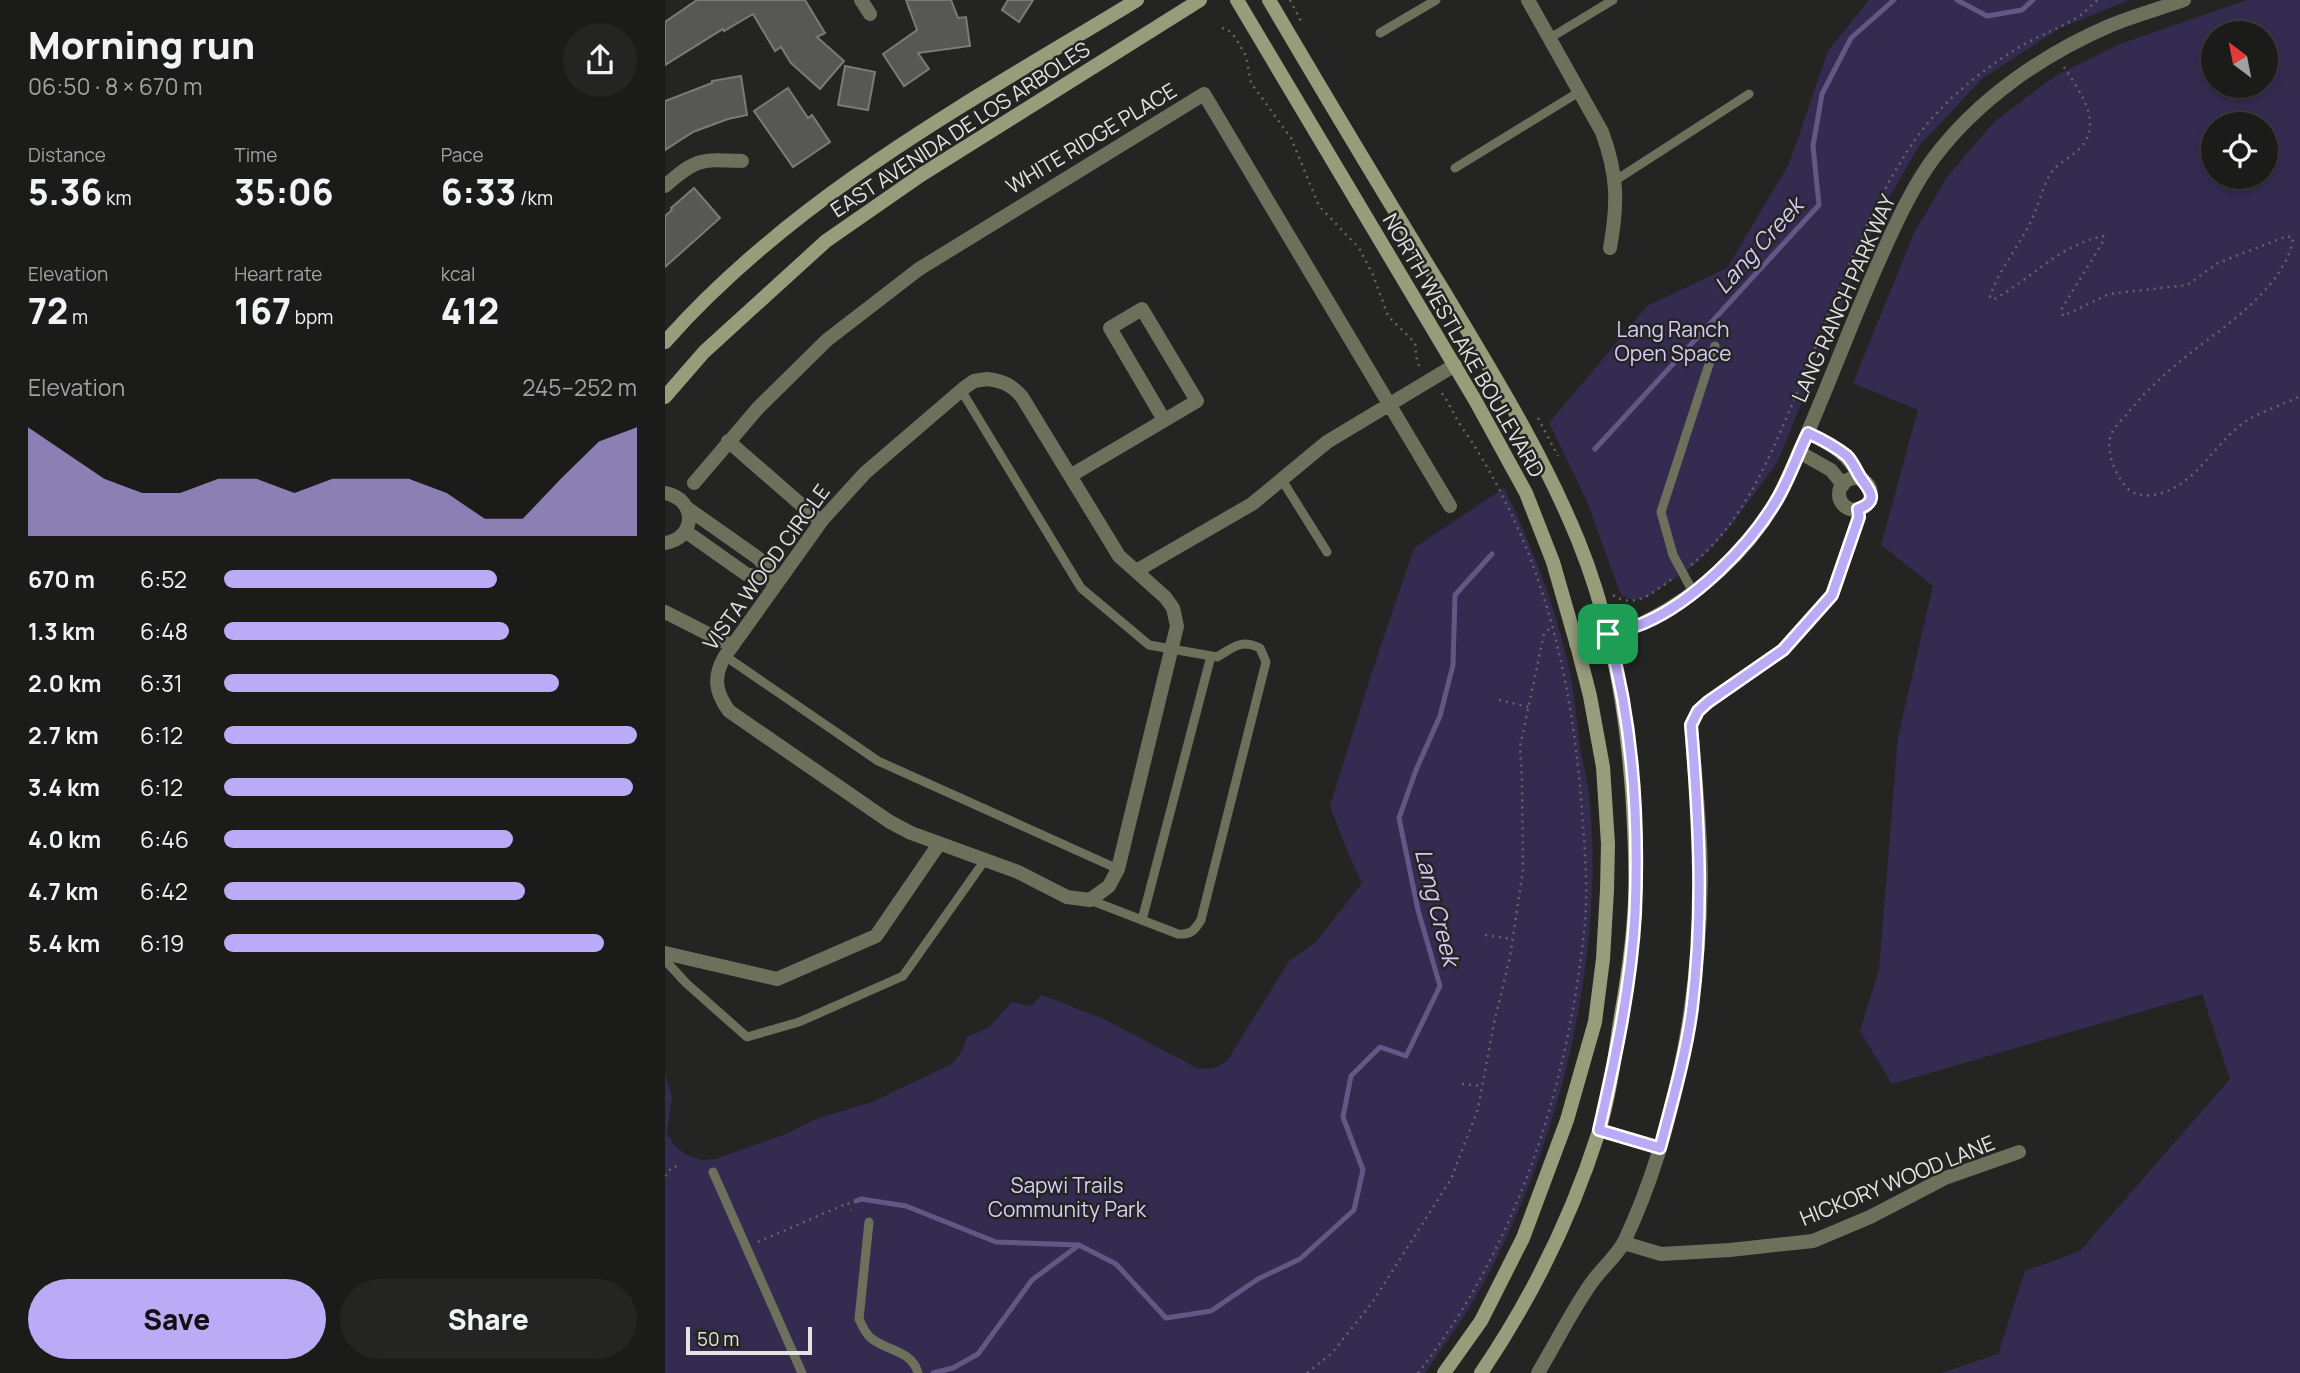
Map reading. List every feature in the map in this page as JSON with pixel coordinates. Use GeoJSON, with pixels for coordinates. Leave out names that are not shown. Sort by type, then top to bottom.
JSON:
{"type":"FeatureCollection","features":[{"type":"Feature","properties":{"kind":"main road","name":"EAST AVENIDA DE LOS ARBOLES"},"geometry":{"type":"LineString","coordinates":[[665,342],[740,266],[807,210],[902,143],[1137,0]]}},
{"type":"Feature","properties":{"kind":"main road","name":"EAST AVENIDA DE LOS ARBOLES"},"geometry":{"type":"LineString","coordinates":[[665,397],[704,352],[759,299],[826,241],[921,175],[1196,5],[1200,0]]}},
{"type":"Feature","properties":{"kind":"main road","name":"NORTH WESTLAKE BOULEVARD"},"geometry":{"type":"LineString","coordinates":[[1237,0],[1455,365],[1526,493],[1553,562],[1590,696],[1603,767],[1608,844],[1603,959],[1595,1022],[1567,1120],[1524,1238],[1481,1321],[1444,1373]]}},
{"type":"Feature","properties":{"kind":"main road","name":"NORTH WESTLAKE BOULEVARD"},"geometry":{"type":"LineString","coordinates":[[1269,0],[1511,402],[1548,471],[1579,543],[1615,659],[1632,780],[1635,915],[1612,1074],[1599,1130],[1563,1223],[1535,1284],[1481,1373]]}},
{"type":"Feature","properties":{"kind":"street"},"geometry":{"type":"LineString","coordinates":[[862,0],[870,14]]}},
{"type":"Feature","properties":{"kind":"street"},"geometry":{"type":"LineString","coordinates":[[1528,0],[1602,132],[1610,153],[1616,180],[1616,212],[1610,248]]}},
{"type":"Feature","properties":{"kind":"street","name":"LANG RANCH PARKWAY"},"geometry":{"type":"LineString","coordinates":[[1576,644],[1645,622],[1693,593],[1717,574],[1760,525],[1776,501],[1808,433],[1892,232],[1932,160],[1956,131],[2011,82],[2055,53],[2110,26],[2184,0]]}},
{"type":"Feature","properties":{"kind":"street","name":"WHITE RIDGE PLACE"},"geometry":{"type":"LineString","coordinates":[[694,483],[758,408],[827,341],[919,268],[1204,94],[1450,506]]}},
{"type":"Feature","properties":{"kind":"street"},"geometry":{"type":"LineString","coordinates":[[665,186],[684,169],[705,159],[743,161]]}},
{"type":"Feature","properties":{"kind":"street"},"geometry":{"type":"LineString","coordinates":[[1070,476],[1196,401],[1142,309],[1109,328],[1164,420]]}},
{"type":"Feature","properties":{"kind":"street"},"geometry":{"type":"LineString","coordinates":[[1136,571],[1252,504],[1327,442],[1455,365]]}},
{"type":"Feature","properties":{"kind":"street","name":"VISTA WOOD CIRCLE"},"geometry":{"type":"LineString","coordinates":[[987,379],[1001,380],[1014,387],[1119,556],[1165,597],[1173,608],[1177,626],[1118,869],[1109,886],[1090,900],[1067,897],[1018,872],[939,844],[890,822],[729,711],[720,699],[716,686],[718,668],[821,522],[865,473],[961,390],[974,381],[987,379]]}},
{"type":"Feature","properties":{"kind":"street"},"geometry":{"type":"LineString","coordinates":[[1808,433],[1847,457],[1861,479],[1869,486],[1871,495],[1867,505],[1858,509],[1844,504],[1840,495],[1843,485],[1851,479],[1861,479]]}},
{"type":"Feature","properties":{"kind":"street"},"geometry":{"type":"LineString","coordinates":[[728,441],[821,522]]}},
{"type":"Feature","properties":{"kind":"street"},"geometry":{"type":"LineString","coordinates":[[1799,452],[1831,470],[1843,485]]}},
{"type":"Feature","properties":{"kind":"street"},"geometry":{"type":"LineString","coordinates":[[665,493],[681,499],[689,518],[685,531],[673,542],[665,543]]}},
{"type":"Feature","properties":{"kind":"street"},"geometry":{"type":"LineString","coordinates":[[687,509],[758,558],[778,581]]}},
{"type":"Feature","properties":{"kind":"street"},"geometry":{"type":"LineString","coordinates":[[1538,1373],[1591,1283],[1624,1242],[1660,1148],[1679,1072],[1692,1008],[1701,880],[1691,725],[1698,711],[1708,702],[1783,650],[1832,595],[1859,517],[1858,509]]}},
{"type":"Feature","properties":{"kind":"street"},"geometry":{"type":"LineString","coordinates":[[685,531],[746,574],[778,581]]}},
{"type":"Feature","properties":{"kind":"street"},"geometry":{"type":"LineString","coordinates":[[665,612],[729,651]]}},
{"type":"Feature","properties":{"kind":"street"},"geometry":{"type":"LineString","coordinates":[[665,953],[777,979],[876,936],[939,844]]}},
{"type":"Feature","properties":{"kind":"street"},"geometry":{"type":"LineString","coordinates":[[1599,1130],[1660,1148]]}},
{"type":"Feature","properties":{"kind":"street","name":"HICKORY WOOD LANE"},"geometry":{"type":"LineString","coordinates":[[1624,1242],[1661,1254],[1813,1241],[1870,1217],[1945,1178],[2019,1152]]}},
{"type":"Feature","properties":{"kind":"lane"},"geometry":{"type":"LineString","coordinates":[[1380,33],[1436,0]]}},
{"type":"Feature","properties":{"kind":"lane"},"geometry":{"type":"LineString","coordinates":[[1550,38],[1613,0]]}},
{"type":"Feature","properties":{"kind":"lane"},"geometry":{"type":"LineString","coordinates":[[1455,168],[1579,92]]}},
{"type":"Feature","properties":{"kind":"lane"},"geometry":{"type":"LineString","coordinates":[[1616,180],[1749,94]]}},
{"type":"Feature","properties":{"kind":"lane"},"geometry":{"type":"LineString","coordinates":[[1693,593],[1673,555],[1661,512],[1715,346]]}},
{"type":"Feature","properties":{"kind":"lane"},"geometry":{"type":"LineString","coordinates":[[961,390],[1081,588],[1149,645],[1217,657],[1240,644],[1248,643],[1260,648],[1266,662],[1201,920],[1194,931],[1187,935],[1178,934],[1090,900]]}},
{"type":"Feature","properties":{"kind":"lane"},"geometry":{"type":"LineString","coordinates":[[1282,480],[1327,552]]}},
{"type":"Feature","properties":{"kind":"lane"},"geometry":{"type":"LineString","coordinates":[[729,651],[878,761],[1118,869]]}},
{"type":"Feature","properties":{"kind":"lane"},"geometry":{"type":"LineString","coordinates":[[1142,920],[1211,656]]}},
{"type":"Feature","properties":{"kind":"lane"},"geometry":{"type":"LineString","coordinates":[[665,960],[686,983],[747,1037],[799,1022],[903,976],[985,860]]}},
{"type":"Feature","properties":{"kind":"lane"},"geometry":{"type":"LineString","coordinates":[[713,1172],[802,1373]]}},
{"type":"Feature","properties":{"kind":"lane"},"geometry":{"type":"LineString","coordinates":[[869,1222],[859,1319],[864,1331],[872,1339],[909,1357],[918,1373]]}},
{"type":"Feature","properties":{"kind":"path"},"geometry":{"type":"LineString","coordinates":[[1222,28],[1235,37],[1246,56],[1251,83],[1291,138],[1319,206],[1359,248],[1373,275],[1388,316],[1415,343],[1417,360],[1423,373],[1447,398],[1453,413],[1479,450],[1496,481],[1532,564],[1552,625],[1563,668],[1574,733],[1586,866],[1585,931],[1554,1099],[1539,1147],[1499,1243],[1455,1324],[1417,1373]]}},
{"type":"Feature","properties":{"kind":"path"},"geometry":{"type":"LineString","coordinates":[[2055,53],[2083,97],[2089,114],[2090,130],[2083,145],[2052,171],[2029,226],[1994,285],[1990,296],[1993,300],[2057,254],[2082,241],[2103,236],[2104,240],[2061,310],[2063,316],[2109,294],[2187,285],[2218,263],[2287,236],[2293,238],[2281,265],[2262,295],[2141,396],[2111,434],[2109,449],[2118,476],[2126,488],[2133,494],[2145,496],[2163,493],[2204,466],[2243,423],[2300,396]]}},
{"type":"Feature","properties":{"kind":"path"},"geometry":{"type":"LineString","coordinates":[[1307,1373],[1331,1354],[1372,1303],[1451,1180],[1478,1109],[1523,870],[1520,747],[1544,634],[1552,625]]}},
{"type":"Feature","properties":{"kind":"path"},"geometry":{"type":"LineString","coordinates":[[1499,700],[1529,707]]}},
{"type":"Feature","properties":{"kind":"path"},"geometry":{"type":"LineString","coordinates":[[1485,935],[1512,939]]}},
{"type":"Feature","properties":{"kind":"path"},"geometry":{"type":"LineString","coordinates":[[1462,1084],[1482,1086]]}},
{"type":"Feature","properties":{"kind":"path"},"geometry":{"type":"LineString","coordinates":[[665,1176],[672,1167],[679,1166]]}},
{"type":"Feature","properties":{"kind":"path"},"geometry":{"type":"LineString","coordinates":[[753,1244],[848,1203],[851,1210]]}},
{"type":"Feature","properties":{"kind":"green space","name":"Lang Ranch Open Space"},"geometry":{"type":"Polygon","coordinates":[[[1869,0],[2129,0],[2060,28],[1983,78],[1919,146],[1878,217],[1777,463],[1723,536],[1694,565],[1646,598],[1633,600],[1621,595],[1586,499],[1549,423],[1647,306],[1727,268],[1789,164],[1828,51],[1869,0]]]}},
{"type":"Feature","properties":{"kind":"green space"},"geometry":{"type":"Polygon","coordinates":[[[2247,0],[2300,0],[2300,1373],[1941,1373],[1998,1354],[2025,1271],[2080,1251],[2230,1079],[2202,994],[1892,1084],[1860,1031],[1879,969],[1898,737],[1933,586],[1881,545],[1918,410],[1853,383],[1914,233],[1947,177],[1994,122],[2055,76],[2120,44],[2247,0]]]}},
{"type":"Feature","properties":{"kind":"green space","name":"Sapwi Trails Community Park"},"geometry":{"type":"Polygon","coordinates":[[[1504,488],[1544,581],[1571,678],[1589,793],[1592,856],[1590,921],[1583,986],[1570,1051],[1553,1115],[1532,1177],[1507,1237],[1478,1293],[1425,1373],[665,1373],[665,1075],[672,1097],[667,1134],[676,1147],[701,1160],[715,1159],[786,1134],[816,1119],[872,1102],[952,1064],[962,1051],[967,1037],[989,1027],[1012,1002],[1031,1006],[1042,995],[1104,1019],[1199,1069],[1215,1068],[1227,1061],[1289,961],[1316,942],[1362,883],[1330,806],[1414,548],[1504,488]]]}},
{"type":"Feature","properties":{"kind":"building"},"geometry":{"type":"Polygon","coordinates":[[[697,0],[805,0],[825,33],[817,37],[844,61],[820,89],[791,63],[781,47],[775,51],[753,14],[665,65],[665,22],[697,0]]]}},
{"type":"Feature","properties":{"kind":"building"},"geometry":{"type":"Polygon","coordinates":[[[906,0],[951,0],[958,18],[966,17],[970,46],[918,53],[929,69],[904,86],[883,54],[917,30],[906,0]]]}},
{"type":"Feature","properties":{"kind":"building"},"geometry":{"type":"Polygon","coordinates":[[[1008,0],[1033,0],[1019,22],[1002,10],[1008,0]]]}},
{"type":"Feature","properties":{"kind":"building"},"geometry":{"type":"Polygon","coordinates":[[[845,66],[875,72],[868,110],[838,105],[845,66]]]}},
{"type":"Feature","properties":{"kind":"building"},"geometry":{"type":"Polygon","coordinates":[[[741,76],[747,115],[693,132],[665,150],[665,101],[712,81],[741,76]]]}},
{"type":"Feature","properties":{"kind":"building"},"geometry":{"type":"Polygon","coordinates":[[[788,88],[808,118],[812,115],[830,142],[793,167],[754,111],[788,88]]]}},
{"type":"Feature","properties":{"kind":"building"},"geometry":{"type":"Polygon","coordinates":[[[694,188],[720,218],[665,267],[665,216],[694,188]]]}},
{"type":"Feature","properties":{"kind":"waterway","name":"Lang Creek"},"geometry":{"type":"LineString","coordinates":[[1595,449],[1819,205],[1813,146],[1822,94],[1851,38],[1894,0]]}},
{"type":"Feature","properties":{"kind":"waterway","name":"Lang Creek"},"geometry":{"type":"LineString","coordinates":[[1957,0],[1987,16],[2022,10],[2033,0]]}},
{"type":"Feature","properties":{"kind":"waterway","name":"Lang Creek"},"geometry":{"type":"LineString","coordinates":[[856,1201],[861,1199],[906,1206],[996,1242],[1079,1245],[1116,1264],[1166,1318],[1211,1311],[1258,1279],[1300,1259],[1354,1210],[1363,1170],[1343,1117],[1351,1076],[1380,1047],[1406,1056],[1440,986],[1418,910],[1399,818],[1416,770],[1440,716],[1453,665],[1455,595],[1492,554]]}},
{"type":"Feature","properties":{"kind":"waterway"},"geometry":{"type":"LineString","coordinates":[[933,1373],[953,1368],[978,1354],[1032,1280],[1079,1245]]}},
{"type":"Feature","properties":{"kind":"route"},"geometry":{"type":"LineString","coordinates":[[1808,433],[1847,457],[1861,479],[1869,486],[1870,500],[1863,508],[1858,509],[1859,517],[1832,595],[1783,650],[1708,702],[1698,711],[1691,725],[1701,880],[1697,947],[1692,1008],[1660,1148],[1599,1130],[1612,1074],[1635,915],[1632,780],[1624,712],[1608,634],[1645,622],[1693,593],[1717,574],[1760,525],[1776,501],[1808,433]]}}]}
